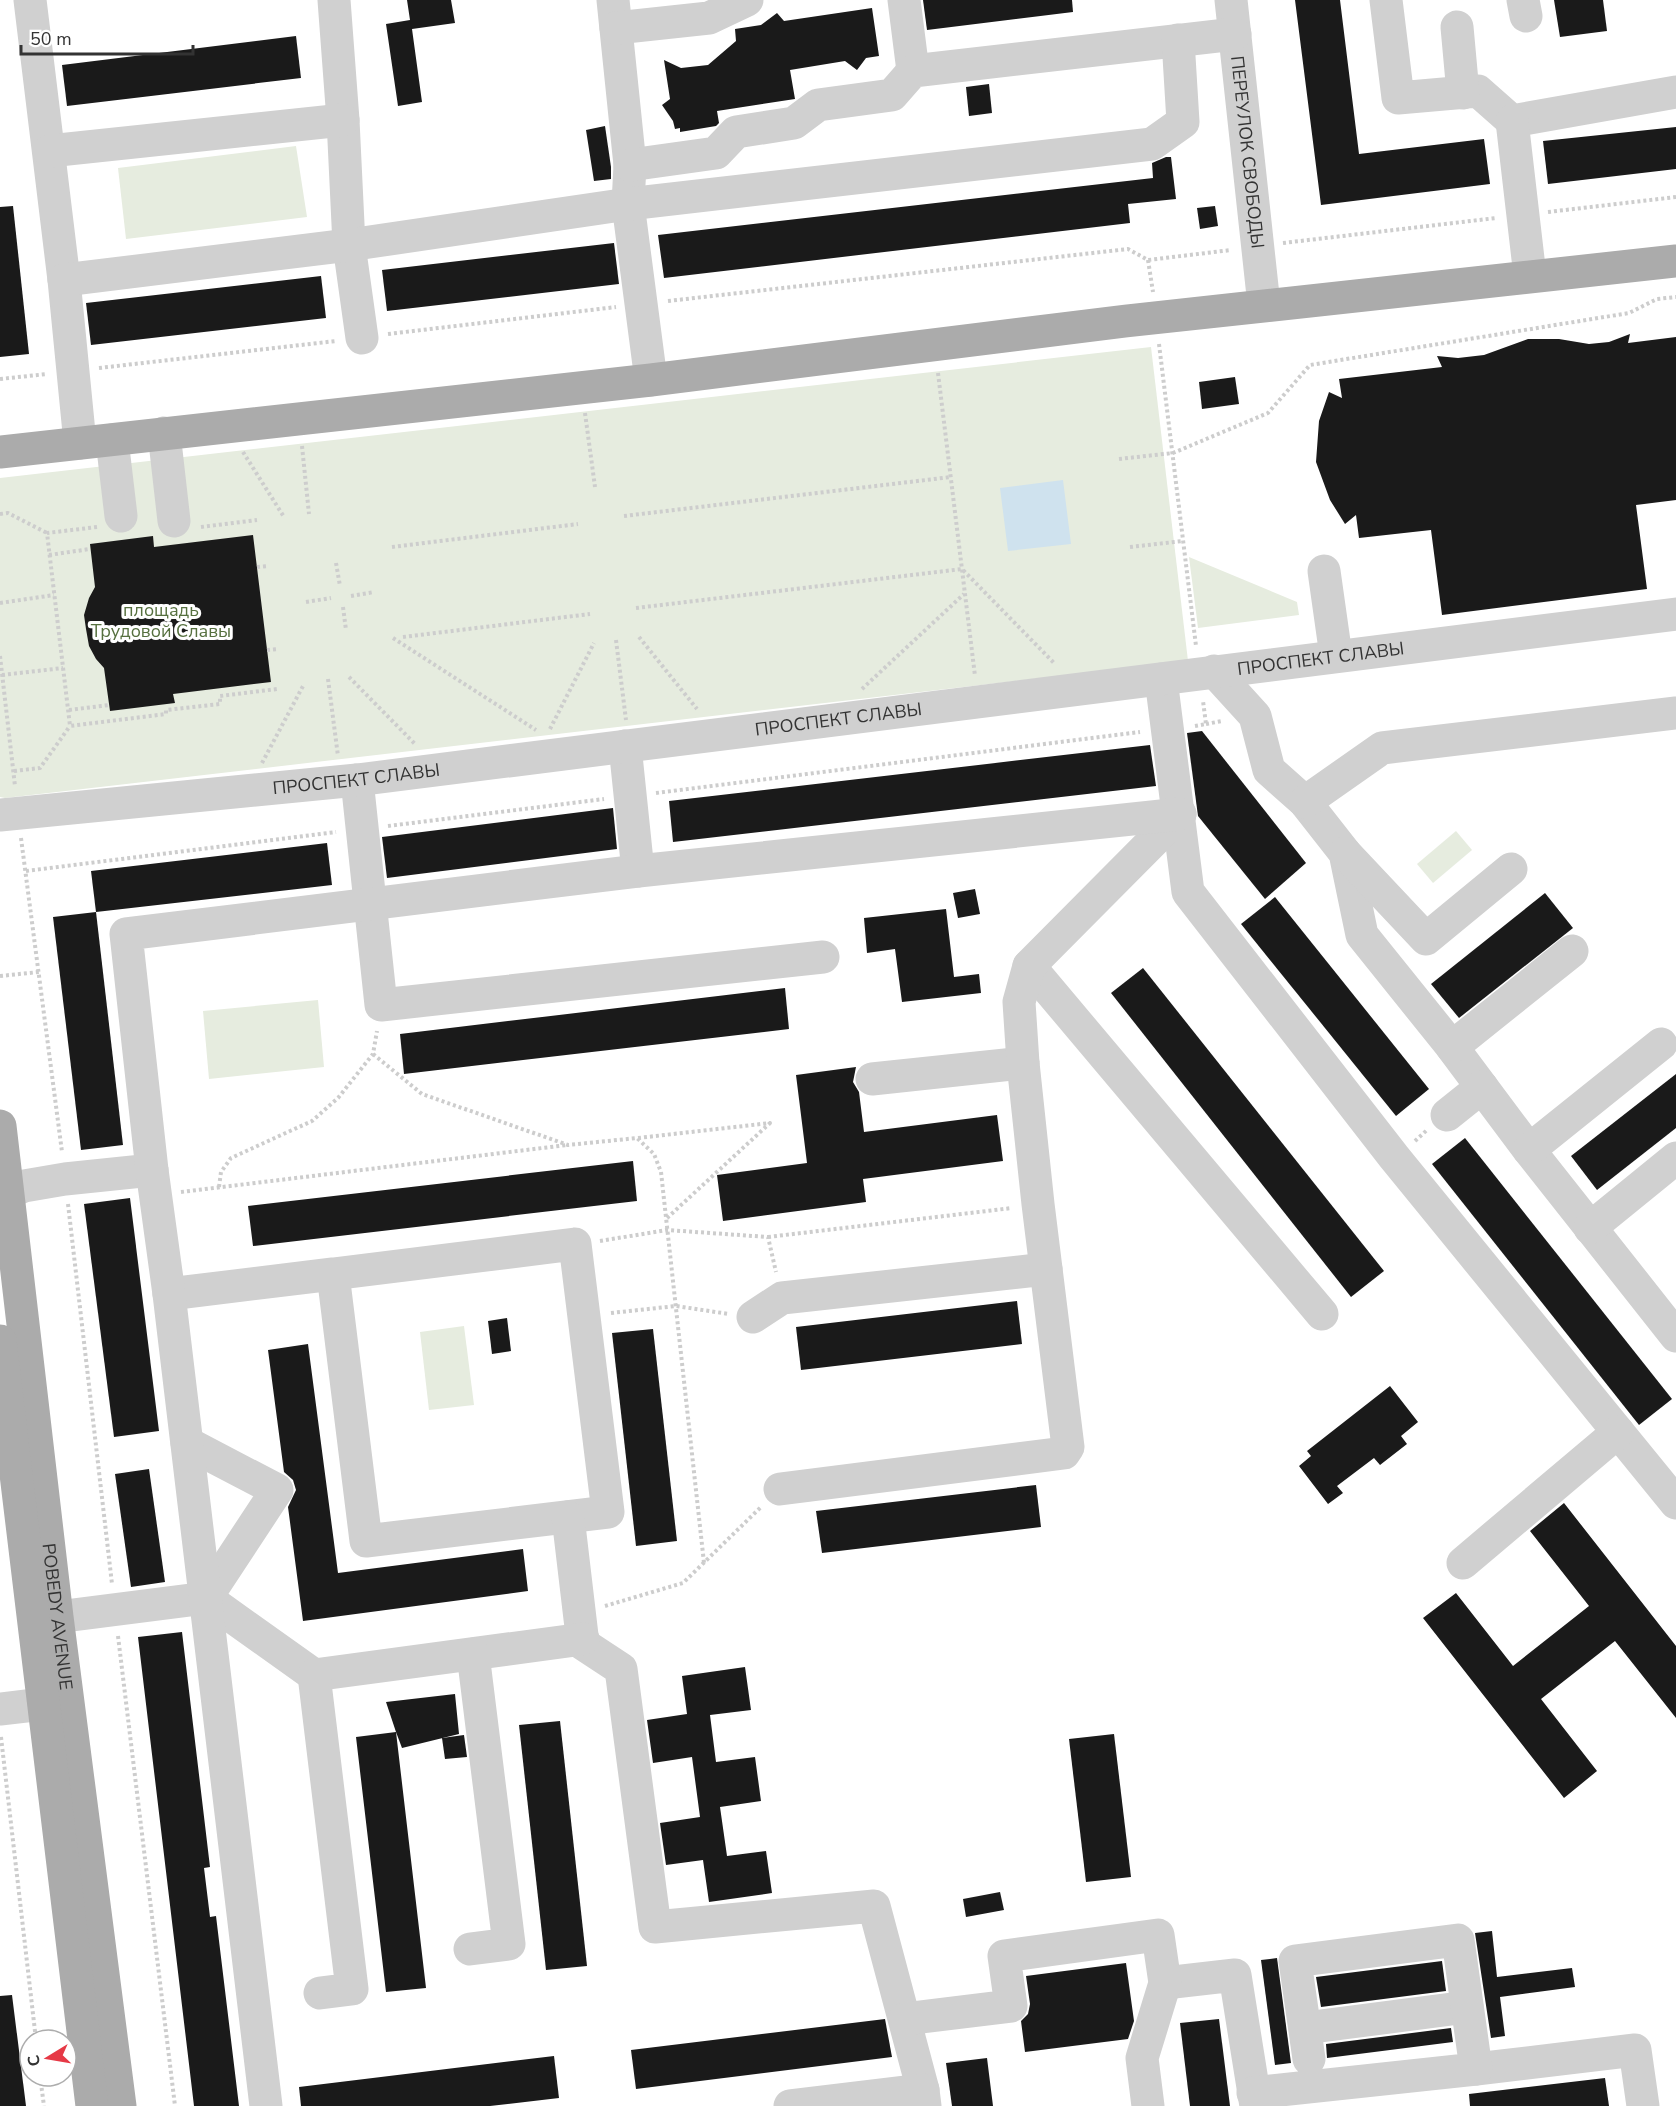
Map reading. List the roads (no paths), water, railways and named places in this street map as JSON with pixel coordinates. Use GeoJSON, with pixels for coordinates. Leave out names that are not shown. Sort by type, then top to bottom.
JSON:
{"type":"FeatureCollection","features":[{"type":"Feature","properties":{"kind":"main road"},"geometry":{"type":"LineString","coordinates":[[0,452],[651,380],[1264,305],[1676,261]]}},
{"type":"Feature","properties":{"kind":"main road","name":"POBEDY AVENUE"},"geometry":{"type":"LineString","coordinates":[[0,1125],[4,1195],[120,2106]]}},
{"type":"Feature","properties":{"kind":"main road","name":"POBEDY AVENUE"},"geometry":{"type":"LineString","coordinates":[[0,1341],[6,1446],[43,1704],[92,2106]]}},
{"type":"Feature","properties":{"kind":"street"},"geometry":{"type":"LineString","coordinates":[[30,0],[64,280],[112,521]]}},
{"type":"Feature","properties":{"kind":"street"},"geometry":{"type":"LineString","coordinates":[[334,0],[349,245],[362,338]]}},
{"type":"Feature","properties":{"kind":"street"},"geometry":{"type":"LineString","coordinates":[[651,380],[628,204],[630,165],[614,14],[709,18],[747,0]]}},
{"type":"Feature","properties":{"kind":"street"},"geometry":{"type":"LineString","coordinates":[[904,0],[913,71]]}},
{"type":"Feature","properties":{"kind":"street","name":"ПЕРЕУЛОК СВОБОДЫ"},"geometry":{"type":"LineString","coordinates":[[1231,0],[1264,305]]}},
{"type":"Feature","properties":{"kind":"street"},"geometry":{"type":"LineString","coordinates":[[1386,0],[1398,98],[1478,91],[1512,121],[1530,276]]}},
{"type":"Feature","properties":{"kind":"street"},"geometry":{"type":"LineString","coordinates":[[1457,27],[1463,93]]}},
{"type":"Feature","properties":{"kind":"street"},"geometry":{"type":"LineString","coordinates":[[630,165],[716,153],[736,132],[794,123],[818,105],[892,95],[913,71],[1235,34]]}},
{"type":"Feature","properties":{"kind":"street"},"geometry":{"type":"LineString","coordinates":[[64,280],[349,245],[628,204],[1152,144],[1183,122],[1178,40]]}},
{"type":"Feature","properties":{"kind":"street"},"geometry":{"type":"LineString","coordinates":[[1512,121],[1676,92]]}},
{"type":"Feature","properties":{"kind":"street"},"geometry":{"type":"LineString","coordinates":[[49,151],[343,120]]}},
{"type":"Feature","properties":{"kind":"street"},"geometry":{"type":"LineString","coordinates":[[164,433],[183,524]]}},
{"type":"Feature","properties":{"kind":"street"},"geometry":{"type":"LineString","coordinates":[[1324,571],[1336,656]]}},
{"type":"Feature","properties":{"kind":"street","name":"ПРОСПЕКТ СЛАВЫ"},"geometry":{"type":"LineString","coordinates":[[9,814],[626,736],[1161,679],[1676,614]]}},
{"type":"Feature","properties":{"kind":"street"},"geometry":{"type":"LineString","coordinates":[[1206,672],[1255,716],[1269,770],[1305,802],[1346,853],[1426,939],[1511,868]]}},
{"type":"Feature","properties":{"kind":"street"},"geometry":{"type":"LineString","coordinates":[[1161,679],[1180,814],[1188,892],[1394,1157],[1618,1432],[1672,1489]]}},
{"type":"Feature","properties":{"kind":"street"},"geometry":{"type":"LineString","coordinates":[[1305,802],[1382,748],[1676,713]]}},
{"type":"Feature","properties":{"kind":"street"},"geometry":{"type":"LineString","coordinates":[[626,736],[638,871]]}},
{"type":"Feature","properties":{"kind":"street"},"geometry":{"type":"LineString","coordinates":[[348,770],[371,905],[381,1005],[823,957]]}},
{"type":"Feature","properties":{"kind":"street"},"geometry":{"type":"LineString","coordinates":[[266,2106],[170,1294],[153,1183],[126,934],[638,871],[1180,814]]}},
{"type":"Feature","properties":{"kind":"street"},"geometry":{"type":"LineString","coordinates":[[780,1489],[1064,1453],[1068,1447],[1038,1204],[1019,1002],[1029,966],[1180,814]]}},
{"type":"Feature","properties":{"kind":"street"},"geometry":{"type":"LineString","coordinates":[[1346,853],[1362,935],[1452,1047],[1590,1228],[1674,1330]]}},
{"type":"Feature","properties":{"kind":"street"},"geometry":{"type":"LineString","coordinates":[[1452,1047],[1572,951]]}},
{"type":"Feature","properties":{"kind":"street"},"geometry":{"type":"LineString","coordinates":[[1029,966],[1322,1314]]}},
{"type":"Feature","properties":{"kind":"street"},"geometry":{"type":"LineString","coordinates":[[1529,1150],[1660,1044]]}},
{"type":"Feature","properties":{"kind":"street"},"geometry":{"type":"LineString","coordinates":[[872,1079],[1023,1063]]}},
{"type":"Feature","properties":{"kind":"street"},"geometry":{"type":"LineString","coordinates":[[1447,1115],[1482,1087]]}},
{"type":"Feature","properties":{"kind":"street"},"geometry":{"type":"LineString","coordinates":[[1590,1228],[1676,1158]]}},
{"type":"Feature","properties":{"kind":"street"},"geometry":{"type":"LineString","coordinates":[[4,1195],[24,1186],[65,1179],[153,1183]]}},
{"type":"Feature","properties":{"kind":"street"},"geometry":{"type":"LineString","coordinates":[[170,1294],[575,1244],[608,1512],[366,1541],[333,1274]]}},
{"type":"Feature","properties":{"kind":"street"},"geometry":{"type":"LineString","coordinates":[[753,1317],[782,1298],[1046,1269]]}},
{"type":"Feature","properties":{"kind":"street"},"geometry":{"type":"LineString","coordinates":[[1463,1563],[1618,1432]]}},
{"type":"Feature","properties":{"kind":"street"},"geometry":{"type":"LineString","coordinates":[[187,1443],[277,1490],[206,1598]]}},
{"type":"Feature","properties":{"kind":"street"},"geometry":{"type":"LineString","coordinates":[[568,1517],[583,1644],[621,1669],[655,1927],[874,1905],[924,2098],[790,2106]]}},
{"type":"Feature","properties":{"kind":"street"},"geometry":{"type":"LineString","coordinates":[[57,1617],[206,1598],[314,1675],[472,1654],[581,1626]]}},
{"type":"Feature","properties":{"kind":"street"},"geometry":{"type":"LineString","coordinates":[[470,1949],[509,1944],[472,1654]]}},
{"type":"Feature","properties":{"kind":"street"},"geometry":{"type":"LineString","coordinates":[[314,1675],[352,1989],[320,1993]]}},
{"type":"Feature","properties":{"kind":"street"},"geometry":{"type":"LineString","coordinates":[[0,1709],[43,1704]]}},
{"type":"Feature","properties":{"kind":"street"},"geometry":{"type":"LineString","coordinates":[[905,2019],[1011,2007],[1004,1956],[1158,1935],[1165,1983],[1142,2058],[1148,2106]]}},
{"type":"Feature","properties":{"kind":"street"},"geometry":{"type":"LineString","coordinates":[[1467,2007],[1307,2044],[1295,1961],[1458,1940],[1476,2069]]}},
{"type":"Feature","properties":{"kind":"street"},"geometry":{"type":"LineString","coordinates":[[1165,1983],[1235,1975],[1255,2100],[1476,2069],[1635,2050],[1643,2106]]}},
{"type":"Feature","properties":{"kind":"water"},"geometry":{"type":"Polygon","coordinates":[[[1063,480],[1071,544],[1008,551],[1000,488],[1063,480]]]}},
{"type":"Feature","properties":{"kind":"park label","name":"площадь Трудовой Славы"},"geometry":{"type":"Point","coordinates":[161,620]}}]}
